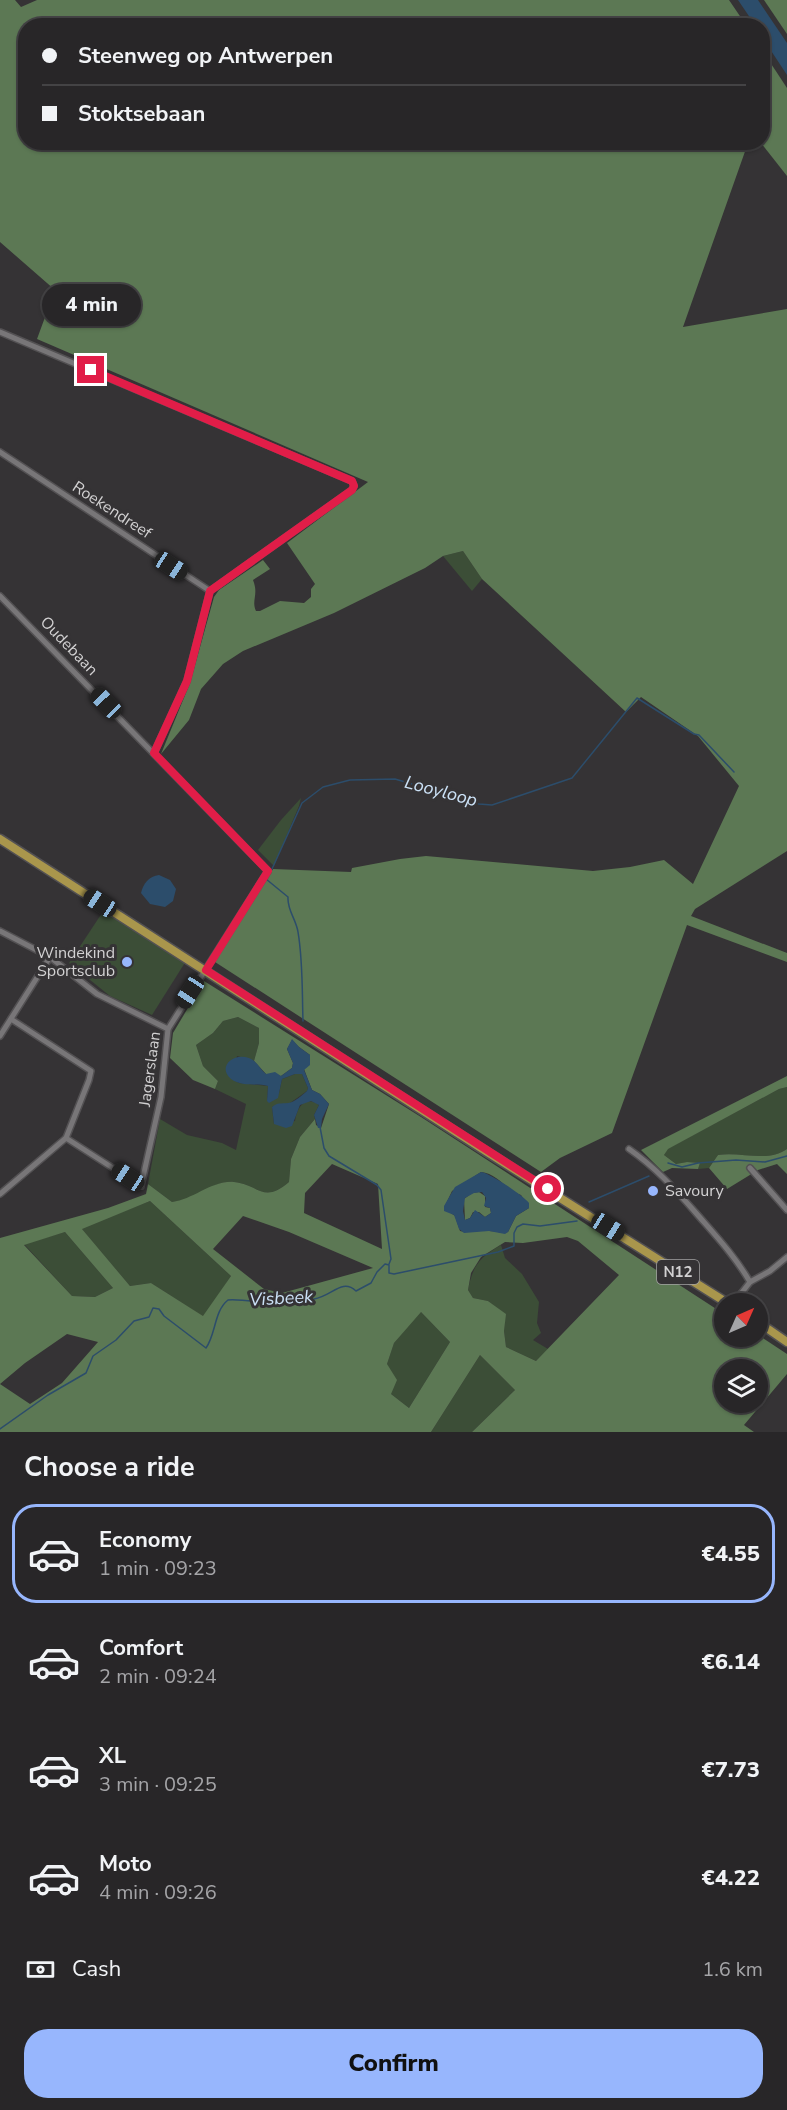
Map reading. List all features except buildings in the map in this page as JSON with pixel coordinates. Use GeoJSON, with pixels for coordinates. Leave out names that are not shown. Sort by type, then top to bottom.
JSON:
{"type":"FeatureCollection","features":[{"type":"Feature","properties":{"kind":"main road","name":"N12"},"geometry":{"type":"LineString","coordinates":[[0,839],[487,1152],[714,1295]]}},
{"type":"Feature","properties":{"kind":"main road"},"geometry":{"type":"LineString","coordinates":[[768,1329],[787,1342]]}},
{"type":"Feature","properties":{"kind":"street"},"geometry":{"type":"LineString","coordinates":[[0,332],[352,481],[354,486],[352,490],[210,591],[187,681],[154,753]]}},
{"type":"Feature","properties":{"kind":"street","name":"Roekendreef"},"geometry":{"type":"LineString","coordinates":[[0,452],[210,591]]}},
{"type":"Feature","properties":{"kind":"street","name":"Oudebaan"},"geometry":{"type":"LineString","coordinates":[[0,596],[268,871]]}},
{"type":"Feature","properties":{"kind":"street","name":"Jagerslaan"},"geometry":{"type":"LineString","coordinates":[[66,1138],[141,1186],[160,1097],[168,1029],[268,871]]}},
{"type":"Feature","properties":{"kind":"street"},"geometry":{"type":"LineString","coordinates":[[0,932],[50,957],[97,994],[168,1029]]}},
{"type":"Feature","properties":{"kind":"street"},"geometry":{"type":"LineString","coordinates":[[0,1036],[50,957]]}},
{"type":"Feature","properties":{"kind":"street"},"geometry":{"type":"LineString","coordinates":[[0,1194],[66,1138],[91,1071],[11,1019]]}},
{"type":"Feature","properties":{"kind":"street"},"geometry":{"type":"LineString","coordinates":[[629,1149],[649,1162],[666,1180],[738,1262],[750,1282]]}},
{"type":"Feature","properties":{"kind":"street"},"geometry":{"type":"LineString","coordinates":[[750,1168],[787,1210]]}},
{"type":"Feature","properties":{"kind":"street"},"geometry":{"type":"LineString","coordinates":[[742,1293],[750,1282],[770,1271],[787,1257]]}},
{"type":"Feature","properties":{"kind":"green space"},"geometry":{"type":"Polygon","coordinates":[[[0,0],[15,0],[21,7],[37,0],[729,0],[741,18],[18,18],[18,150],[746,150],[683,327],[787,309],[787,851],[695,909],[691,916],[787,953],[787,962],[687,925],[612,1133],[560,1158],[541,1172],[215,962],[273,869],[351,872],[352,868],[426,856],[593,871],[664,860],[693,884],[739,786],[698,736],[641,697],[626,712],[482,579],[463,551],[443,556],[425,568],[334,613],[243,651],[223,664],[201,689],[189,720],[161,754],[190,683],[214,597],[219,590],[263,560],[270,569],[253,580],[256,611],[280,601],[304,603],[311,597],[311,589],[315,584],[287,543],[368,482],[37,339],[55,290],[0,242],[0,0]]]}},
{"type":"Feature","properties":{"kind":"green space"},"geometry":{"type":"Polygon","coordinates":[[[764,0],[787,0],[787,34],[764,0]]]}},
{"type":"Feature","properties":{"kind":"green space"},"geometry":{"type":"Polygon","coordinates":[[[770,62],[787,88],[787,176],[767,150],[770,150],[770,62]]]}},
{"type":"Feature","properties":{"kind":"green space"},"geometry":{"type":"Polygon","coordinates":[[[463,551],[482,579],[472,591],[443,556],[463,551]]]}},
{"type":"Feature","properties":{"kind":"green space"},"geometry":{"type":"Polygon","coordinates":[[[301,798],[299,806],[274,866],[258,850],[301,798]]]}},
{"type":"Feature","properties":{"kind":"green space","name":"Windekind Sportsclub"},"geometry":{"type":"Polygon","coordinates":[[[104,910],[186,961],[152,1015],[110,996],[69,963],[104,910]]]}},
{"type":"Feature","properties":{"kind":"green space"},"geometry":{"type":"Polygon","coordinates":[[[204,981],[421,1117],[714,1307],[714,1347],[768,1347],[768,1342],[787,1354],[787,1374],[768,1397],[768,1359],[714,1359],[714,1413],[754,1413],[744,1425],[754,1432],[472,1432],[515,1390],[480,1355],[431,1432],[0,1432],[0,1384],[0,1238],[108,1208],[146,1194],[148,1184],[172,1202],[226,1182],[273,1192],[289,1182],[291,1159],[300,1137],[315,1119],[316,1125],[321,1128],[329,1104],[320,1094],[312,1090],[304,1069],[310,1055],[292,1040],[287,1049],[293,1063],[292,1068],[281,1076],[266,1074],[254,1061],[259,1043],[259,1028],[238,1017],[223,1021],[213,1033],[196,1045],[203,1066],[218,1081],[215,1089],[193,1080],[170,1058],[173,1033],[204,981]],[[332,1164],[305,1193],[304,1213],[382,1249],[378,1184],[332,1164]],[[481,1172],[452,1191],[444,1208],[455,1216],[460,1231],[508,1232],[516,1216],[529,1208],[521,1195],[487,1173],[481,1172]],[[150,1201],[82,1229],[130,1286],[151,1283],[203,1316],[231,1276],[150,1201]],[[243,1216],[213,1249],[264,1289],[282,1293],[373,1268],[289,1232],[243,1216]],[[65,1232],[24,1245],[72,1296],[95,1297],[113,1288],[65,1232]],[[567,1237],[523,1243],[505,1242],[481,1257],[471,1273],[468,1290],[473,1298],[488,1301],[506,1314],[504,1331],[506,1347],[536,1361],[619,1275],[578,1241],[567,1237]],[[421,1312],[394,1343],[387,1364],[397,1380],[391,1394],[409,1408],[450,1342],[421,1312]],[[67,1334],[25,1363],[0,1384],[30,1404],[62,1383],[98,1342],[67,1334]]]}},
{"type":"Feature","properties":{"kind":"green space"},"geometry":{"type":"Polygon","coordinates":[[[238,1017],[259,1028],[259,1043],[254,1061],[237,1056],[232,1079],[239,1083],[268,1086],[267,1101],[279,1093],[282,1079],[302,1074],[308,1088],[307,1091],[290,1103],[272,1107],[274,1124],[295,1121],[302,1104],[310,1101],[319,1105],[314,1115],[315,1119],[300,1137],[291,1159],[289,1182],[280,1188],[267,1192],[243,1184],[227,1182],[215,1185],[192,1198],[172,1202],[148,1184],[160,1119],[187,1135],[222,1143],[236,1150],[246,1104],[215,1089],[218,1081],[203,1066],[196,1045],[213,1033],[223,1021],[238,1017]]]}},
{"type":"Feature","properties":{"kind":"green space"},"geometry":{"type":"Polygon","coordinates":[[[787,1076],[787,1087],[779,1089],[668,1149],[664,1155],[676,1164],[700,1163],[698,1169],[672,1168],[663,1172],[641,1150],[787,1076]]]}},
{"type":"Feature","properties":{"kind":"green space"},"geometry":{"type":"Polygon","coordinates":[[[787,1087],[787,1149],[763,1156],[718,1155],[709,1168],[698,1169],[700,1163],[676,1164],[664,1155],[667,1149],[779,1089],[787,1087]]]}},
{"type":"Feature","properties":{"kind":"green space"},"geometry":{"type":"Polygon","coordinates":[[[787,1149],[787,1174],[777,1164],[758,1170],[727,1189],[709,1168],[718,1155],[763,1156],[787,1149]]]}},
{"type":"Feature","properties":{"kind":"green space"},"geometry":{"type":"Polygon","coordinates":[[[479,1192],[485,1196],[485,1207],[490,1208],[491,1213],[485,1217],[479,1212],[473,1212],[470,1218],[465,1220],[464,1199],[472,1193],[479,1192]]]}},
{"type":"Feature","properties":{"kind":"green space"},"geometry":{"type":"Polygon","coordinates":[[[150,1201],[231,1276],[204,1317],[151,1283],[130,1286],[81,1228],[150,1201]]]}},
{"type":"Feature","properties":{"kind":"green space"},"geometry":{"type":"Polygon","coordinates":[[[65,1232],[113,1288],[95,1297],[72,1296],[24,1244],[65,1232]]]}},
{"type":"Feature","properties":{"kind":"green space"},"geometry":{"type":"Polygon","coordinates":[[[501,1245],[505,1258],[522,1274],[539,1302],[537,1323],[541,1333],[533,1340],[548,1349],[536,1361],[506,1347],[505,1314],[488,1301],[473,1298],[468,1290],[472,1274],[478,1263],[501,1245]]]}},
{"type":"Feature","properties":{"kind":"green space"},"geometry":{"type":"Polygon","coordinates":[[[420,1311],[450,1342],[409,1408],[391,1394],[387,1364],[394,1343],[420,1311]]]}},
{"type":"Feature","properties":{"kind":"green space"},"geometry":{"type":"Polygon","coordinates":[[[480,1355],[515,1390],[472,1432],[431,1432],[480,1355]]]}},
{"type":"Feature","properties":{"kind":"water"},"geometry":{"type":"Polygon","coordinates":[[[738,0],[758,0],[787,43],[787,75],[770,49],[770,18],[750,18],[738,0]]]}},
{"type":"Feature","properties":{"kind":"water"},"geometry":{"type":"Polygon","coordinates":[[[159,875],[170,880],[176,889],[173,901],[165,907],[150,904],[141,893],[147,881],[159,875]]]}},
{"type":"Feature","properties":{"kind":"water"},"geometry":{"type":"Polygon","coordinates":[[[292,1039],[310,1055],[310,1065],[304,1070],[312,1090],[320,1094],[329,1104],[322,1119],[321,1128],[318,1128],[314,1115],[319,1105],[311,1101],[300,1105],[292,1126],[286,1128],[274,1124],[272,1107],[293,1101],[307,1091],[308,1088],[302,1074],[282,1079],[278,1098],[269,1103],[267,1101],[268,1086],[239,1083],[227,1074],[226,1066],[229,1062],[237,1057],[243,1057],[254,1061],[266,1074],[275,1072],[281,1076],[292,1068],[293,1063],[287,1049],[292,1039]]]}},
{"type":"Feature","properties":{"kind":"water"},"geometry":{"type":"Polygon","coordinates":[[[481,1172],[485,1173],[521,1195],[529,1203],[529,1208],[516,1216],[505,1234],[489,1231],[464,1233],[459,1229],[454,1215],[444,1211],[444,1206],[455,1187],[481,1172]],[[482,1192],[465,1198],[463,1211],[465,1220],[470,1218],[475,1210],[485,1217],[491,1213],[490,1208],[484,1206],[486,1198],[482,1192]]]}},
{"type":"Feature","properties":{"kind":"waterway","name":"Looyloop"},"geometry":{"type":"LineString","coordinates":[[272,869],[302,803],[323,787],[350,780],[395,779],[479,804],[492,805],[572,778],[637,698],[699,735],[734,772]]}},
{"type":"Feature","properties":{"kind":"waterway","name":"Looyloop"},"geometry":{"type":"LineString","coordinates":[[266,879],[288,897],[297,927],[302,965],[303,1021]]}},
{"type":"Feature","properties":{"kind":"waterway","name":"Looyloop"},"geometry":{"type":"LineString","coordinates":[[320,1127],[324,1148],[329,1156],[377,1185],[381,1190],[391,1259],[389,1264]]}},
{"type":"Feature","properties":{"kind":"waterway","name":"Visbeek"},"geometry":{"type":"LineString","coordinates":[[668,1163],[682,1167],[698,1163],[736,1160],[765,1162],[787,1156]]}},
{"type":"Feature","properties":{"kind":"waterway","name":"Visbeek"},"geometry":{"type":"LineString","coordinates":[[589,1202],[649,1176]]}},
{"type":"Feature","properties":{"kind":"waterway","name":"Visbeek"},"geometry":{"type":"LineString","coordinates":[[0,1429],[48,1395],[86,1373],[93,1356],[116,1340],[134,1321],[149,1317],[153,1308],[159,1309],[164,1316],[206,1348],[220,1310],[228,1300],[298,1301],[314,1299],[346,1286],[356,1291],[371,1283],[385,1264],[389,1265],[389,1273],[394,1274],[498,1252],[514,1246],[514,1233],[517,1227],[523,1224],[540,1226],[577,1221]]}},
{"type":"Feature","properties":{"kind":"place","name":"Windekind Sportsclub"},"geometry":{"type":"Point","coordinates":[127,962]}},
{"type":"Feature","properties":{"kind":"place","name":"Savoury"},"geometry":{"type":"Point","coordinates":[653,1191]}},
{"type":"Feature","properties":{"kind":"route"},"geometry":{"type":"LineString","coordinates":[[91,370],[352,481],[354,486],[352,490],[210,591],[187,681],[154,753],[268,871],[206,970],[548,1189]]}}]}
